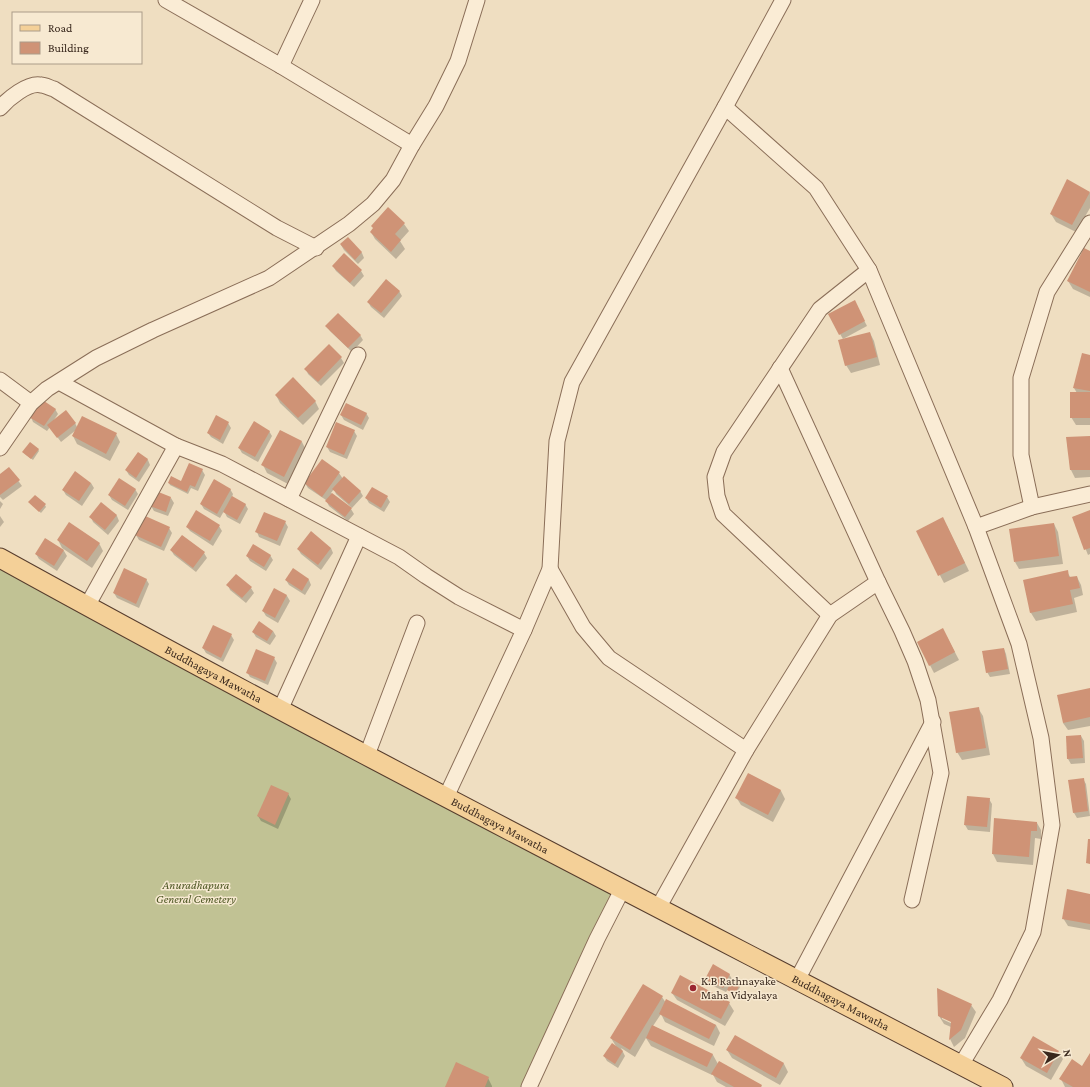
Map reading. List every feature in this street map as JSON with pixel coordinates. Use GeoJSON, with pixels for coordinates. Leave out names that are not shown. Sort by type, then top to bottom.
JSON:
{"type":"FeatureCollection","features":[{"type":"Feature","properties":{"kind":"main road","name":"Buddhagaya Mawatha"},"geometry":{"type":"LineString","coordinates":[[0,558],[280,710],[622,890],[961,1065],[983,1082],[1003,1087]]}},
{"type":"Feature","properties":{"kind":"street"},"geometry":{"type":"LineString","coordinates":[[166,0],[281,66],[412,145]]}},
{"type":"Feature","properties":{"kind":"street"},"geometry":{"type":"LineString","coordinates":[[281,66],[312,0]]}},
{"type":"Feature","properties":{"kind":"street"},"geometry":{"type":"LineString","coordinates":[[0,448],[31,403],[47,389],[96,358],[153,330],[269,278],[316,248],[373,204],[393,180],[436,106],[458,61],[477,0]]}},
{"type":"Feature","properties":{"kind":"street"},"geometry":{"type":"LineString","coordinates":[[446,797],[524,630],[550,569],[556,441],[572,382],[783,0]]}},
{"type":"Feature","properties":{"kind":"street"},"geometry":{"type":"LineString","coordinates":[[0,108],[6,101],[23,89],[40,84],[54,89],[277,228],[316,248]]}},
{"type":"Feature","properties":{"kind":"street"},"geometry":{"type":"LineString","coordinates":[[725,107],[816,188],[868,270],[976,527],[1019,644],[1041,738],[1052,825],[1033,932],[1000,1000],[961,1065]]}},
{"type":"Feature","properties":{"kind":"street"},"geometry":{"type":"LineString","coordinates":[[1032,507],[1021,455],[1021,378],[1047,292],[1090,223]]}},
{"type":"Feature","properties":{"kind":"street"},"geometry":{"type":"LineString","coordinates":[[830,615],[723,514],[717,496],[715,478],[724,452],[820,309],[868,270]]}},
{"type":"Feature","properties":{"kind":"street"},"geometry":{"type":"LineString","coordinates":[[289,499],[358,355]]}},
{"type":"Feature","properties":{"kind":"street"},"geometry":{"type":"LineString","coordinates":[[780,368],[902,631],[915,661],[928,700],[941,773],[912,900]]}},
{"type":"Feature","properties":{"kind":"street"},"geometry":{"type":"LineString","coordinates":[[0,380],[31,403]]}},
{"type":"Feature","properties":{"kind":"street"},"geometry":{"type":"LineString","coordinates":[[59,382],[176,446],[222,464],[399,557],[459,597],[524,630]]}},
{"type":"Feature","properties":{"kind":"street"},"geometry":{"type":"LineString","coordinates":[[87,606],[176,446]]}},
{"type":"Feature","properties":{"kind":"street"},"geometry":{"type":"LineString","coordinates":[[976,527],[1032,507],[1090,494]]}},
{"type":"Feature","properties":{"kind":"street"},"geometry":{"type":"LineString","coordinates":[[280,710],[359,536]]}},
{"type":"Feature","properties":{"kind":"street"},"geometry":{"type":"LineString","coordinates":[[550,569],[583,627],[609,658],[746,750]]}},
{"type":"Feature","properties":{"kind":"street"},"geometry":{"type":"LineString","coordinates":[[658,908],[746,750],[830,615],[878,582]]}},
{"type":"Feature","properties":{"kind":"street"},"geometry":{"type":"LineString","coordinates":[[367,755],[417,623]]}},
{"type":"Feature","properties":{"kind":"street"},"geometry":{"type":"LineString","coordinates":[[797,980],[933,722]]}},
{"type":"Feature","properties":{"kind":"street"},"geometry":{"type":"LineString","coordinates":[[529,1087],[597,939],[622,890]]}},
{"type":"Feature","properties":{"kind":"green space","name":"Anuradhapura General Cemetery"},"geometry":{"type":"Polygon","coordinates":[[[0,558],[622,890],[529,1087],[0,1087],[0,558]]]}},
{"type":"Feature","properties":{"kind":"building"},"geometry":{"type":"Polygon","coordinates":[[[1067,179],[1090,192],[1072,225],[1050,214],[1067,179]]]}},
{"type":"Feature","properties":{"kind":"building"},"geometry":{"type":"Polygon","coordinates":[[[388,207],[405,223],[395,234],[401,240],[391,252],[370,232],[373,228],[371,226],[388,207]]]}},
{"type":"Feature","properties":{"kind":"building"},"geometry":{"type":"Polygon","coordinates":[[[348,237],[362,252],[355,260],[340,244],[348,237]]]}},
{"type":"Feature","properties":{"kind":"building"},"geometry":{"type":"Polygon","coordinates":[[[1084,248],[1090,251],[1090,292],[1067,281],[1084,248]]]}},
{"type":"Feature","properties":{"kind":"building"},"geometry":{"type":"Polygon","coordinates":[[[344,253],[362,270],[350,283],[332,266],[344,253]]]}},
{"type":"Feature","properties":{"kind":"building"},"geometry":{"type":"Polygon","coordinates":[[[386,279],[400,291],[381,313],[367,302],[386,279]]]}},
{"type":"Feature","properties":{"kind":"building"},"geometry":{"type":"Polygon","coordinates":[[[855,300],[865,321],[839,335],[828,314],[855,300]]]}},
{"type":"Feature","properties":{"kind":"building"},"geometry":{"type":"Polygon","coordinates":[[[338,313],[361,335],[348,348],[325,326],[338,313]]]}},
{"type":"Feature","properties":{"kind":"building"},"geometry":{"type":"Polygon","coordinates":[[[870,332],[877,357],[845,366],[838,340],[870,332]]]}},
{"type":"Feature","properties":{"kind":"building"},"geometry":{"type":"Polygon","coordinates":[[[329,344],[342,357],[318,382],[304,369],[329,344]]]}},
{"type":"Feature","properties":{"kind":"building"},"geometry":{"type":"Polygon","coordinates":[[[1082,353],[1090,355],[1090,391],[1073,388],[1082,353]]]}},
{"type":"Feature","properties":{"kind":"building"},"geometry":{"type":"Polygon","coordinates":[[[293,377],[316,401],[298,418],[275,395],[293,377]]]}},
{"type":"Feature","properties":{"kind":"building"},"geometry":{"type":"Polygon","coordinates":[[[1070,392],[1090,392],[1090,418],[1070,418],[1070,392]]]}},
{"type":"Feature","properties":{"kind":"building"},"geometry":{"type":"Polygon","coordinates":[[[41,399],[56,409],[44,426],[29,417],[41,399]]]}},
{"type":"Feature","properties":{"kind":"building"},"geometry":{"type":"Polygon","coordinates":[[[346,403],[367,413],[361,425],[340,415],[346,403]]]}},
{"type":"Feature","properties":{"kind":"building"},"geometry":{"type":"Polygon","coordinates":[[[66,410],[76,423],[57,438],[47,425],[66,410]]]}},
{"type":"Feature","properties":{"kind":"building"},"geometry":{"type":"Polygon","coordinates":[[[216,415],[229,422],[220,440],[207,433],[216,415]]]}},
{"type":"Feature","properties":{"kind":"building"},"geometry":{"type":"Polygon","coordinates":[[[82,416],[117,433],[106,454],[72,436],[82,416]]]}},
{"type":"Feature","properties":{"kind":"building"},"geometry":{"type":"Polygon","coordinates":[[[254,421],[270,431],[255,457],[238,448],[254,421]]]}},
{"type":"Feature","properties":{"kind":"building"},"geometry":{"type":"Polygon","coordinates":[[[336,422],[355,430],[344,455],[326,447],[336,422]]]}},
{"type":"Feature","properties":{"kind":"building"},"geometry":{"type":"Polygon","coordinates":[[[280,430],[302,441],[284,477],[261,465],[280,430]]]}},
{"type":"Feature","properties":{"kind":"building"},"geometry":{"type":"Polygon","coordinates":[[[1090,436],[1090,470],[1070,470],[1066,437],[1090,436]]]}},
{"type":"Feature","properties":{"kind":"building"},"geometry":{"type":"Polygon","coordinates":[[[30,442],[39,449],[31,459],[22,452],[30,442]]]}},
{"type":"Feature","properties":{"kind":"building"},"geometry":{"type":"Polygon","coordinates":[[[138,452],[148,459],[136,478],[125,470],[138,452]]]}},
{"type":"Feature","properties":{"kind":"building"},"geometry":{"type":"Polygon","coordinates":[[[322,459],[340,472],[322,497],[304,483],[322,459]]]}},
{"type":"Feature","properties":{"kind":"building"},"geometry":{"type":"Polygon","coordinates":[[[189,463],[203,469],[195,487],[190,485],[187,492],[168,483],[171,476],[181,481],[189,463]]]}},
{"type":"Feature","properties":{"kind":"building"},"geometry":{"type":"Polygon","coordinates":[[[9,467],[20,480],[0,495],[0,474],[9,467]]]}},
{"type":"Feature","properties":{"kind":"building"},"geometry":{"type":"Polygon","coordinates":[[[75,471],[91,483],[79,501],[62,490],[75,471]]]}},
{"type":"Feature","properties":{"kind":"building"},"geometry":{"type":"Polygon","coordinates":[[[344,476],[361,491],[349,504],[332,489],[344,476]]]}},
{"type":"Feature","properties":{"kind":"building"},"geometry":{"type":"Polygon","coordinates":[[[119,478],[136,489],[125,506],[108,495],[119,478]]]}},
{"type":"Feature","properties":{"kind":"building"},"geometry":{"type":"Polygon","coordinates":[[[214,479],[231,489],[217,514],[200,504],[214,479]]]}},
{"type":"Feature","properties":{"kind":"building"},"geometry":{"type":"Polygon","coordinates":[[[372,487],[388,496],[381,508],[365,498],[372,487]]]}},
{"type":"Feature","properties":{"kind":"building"},"geometry":{"type":"Polygon","coordinates":[[[156,491],[171,497],[166,512],[150,506],[156,491]]]}},
{"type":"Feature","properties":{"kind":"building"},"geometry":{"type":"Polygon","coordinates":[[[332,493],[352,508],[345,517],[325,501],[332,493]]]}},
{"type":"Feature","properties":{"kind":"building"},"geometry":{"type":"Polygon","coordinates":[[[35,495],[46,504],[39,512],[28,502],[35,495]]]}},
{"type":"Feature","properties":{"kind":"building"},"geometry":{"type":"Polygon","coordinates":[[[232,496],[246,504],[237,520],[223,512],[232,496]]]}},
{"type":"Feature","properties":{"kind":"building"},"geometry":{"type":"Polygon","coordinates":[[[101,502],[117,515],[105,530],[89,517],[101,502]]]}},
{"type":"Feature","properties":{"kind":"building"},"geometry":{"type":"Polygon","coordinates":[[[196,510],[220,525],[210,541],[186,527],[196,510]]]}},
{"type":"Feature","properties":{"kind":"building"},"geometry":{"type":"Polygon","coordinates":[[[1090,510],[1090,548],[1084,550],[1072,517],[1090,510]]]}},
{"type":"Feature","properties":{"kind":"building"},"geometry":{"type":"Polygon","coordinates":[[[264,512],[286,521],[277,541],[255,532],[264,512]]]}},
{"type":"Feature","properties":{"kind":"building"},"geometry":{"type":"Polygon","coordinates":[[[143,515],[170,527],[161,547],[135,535],[143,515]]]}},
{"type":"Feature","properties":{"kind":"building"},"geometry":{"type":"Polygon","coordinates":[[[943,517],[965,563],[938,576],[916,531],[943,517]]]}},
{"type":"Feature","properties":{"kind":"building"},"geometry":{"type":"Polygon","coordinates":[[[69,522],[100,543],[87,561],[57,540],[69,522]]]}},
{"type":"Feature","properties":{"kind":"building"},"geometry":{"type":"Polygon","coordinates":[[[1054,523],[1059,556],[1014,562],[1009,529],[1054,523]]]}},
{"type":"Feature","properties":{"kind":"building"},"geometry":{"type":"Polygon","coordinates":[[[311,531],[331,548],[318,565],[297,549],[311,531]]]}},
{"type":"Feature","properties":{"kind":"building"},"geometry":{"type":"Polygon","coordinates":[[[182,535],[205,552],[193,568],[170,550],[182,535]]]}},
{"type":"Feature","properties":{"kind":"building"},"geometry":{"type":"Polygon","coordinates":[[[45,538],[64,550],[54,566],[35,554],[45,538]]]}},
{"type":"Feature","properties":{"kind":"building"},"geometry":{"type":"Polygon","coordinates":[[[253,544],[271,555],[264,567],[246,556],[253,544]]]}},
{"type":"Feature","properties":{"kind":"building"},"geometry":{"type":"Polygon","coordinates":[[[124,568],[147,579],[136,604],[113,593],[124,568]]]}},
{"type":"Feature","properties":{"kind":"building"},"geometry":{"type":"Polygon","coordinates":[[[293,568],[309,579],[302,591],[285,580],[293,568]]]}},
{"type":"Feature","properties":{"kind":"building"},"geometry":{"type":"Polygon","coordinates":[[[1068,570],[1069,577],[1077,576],[1080,588],[1070,590],[1073,604],[1030,613],[1023,580],[1068,570]]]}},
{"type":"Feature","properties":{"kind":"building"},"geometry":{"type":"Polygon","coordinates":[[[236,574],[252,587],[242,598],[226,585],[236,574]]]}},
{"type":"Feature","properties":{"kind":"building"},"geometry":{"type":"Polygon","coordinates":[[[274,588],[287,595],[275,618],[262,611],[274,588]]]}},
{"type":"Feature","properties":{"kind":"building"},"geometry":{"type":"Polygon","coordinates":[[[259,621],[273,631],[267,641],[252,632],[259,621]]]}},
{"type":"Feature","properties":{"kind":"building"},"geometry":{"type":"Polygon","coordinates":[[[213,625],[232,634],[221,658],[202,648],[213,625]]]}},
{"type":"Feature","properties":{"kind":"building"},"geometry":{"type":"Polygon","coordinates":[[[943,628],[955,652],[929,666],[917,642],[943,628]]]}},
{"type":"Feature","properties":{"kind":"building"},"geometry":{"type":"Polygon","coordinates":[[[1004,648],[1008,669],[986,673],[982,651],[1004,648]]]}},
{"type":"Feature","properties":{"kind":"building"},"geometry":{"type":"Polygon","coordinates":[[[256,649],[275,657],[265,681],[246,673],[256,649]]]}},
{"type":"Feature","properties":{"kind":"building"},"geometry":{"type":"Polygon","coordinates":[[[1090,688],[1090,717],[1063,723],[1057,695],[1090,688]]]}},
{"type":"Feature","properties":{"kind":"building"},"geometry":{"type":"Polygon","coordinates":[[[979,707],[986,748],[956,753],[949,712],[979,707]]]}},
{"type":"Feature","properties":{"kind":"building"},"geometry":{"type":"Polygon","coordinates":[[[1081,735],[1083,758],[1067,759],[1066,736],[1081,735]]]}},
{"type":"Feature","properties":{"kind":"building"},"geometry":{"type":"Polygon","coordinates":[[[748,773],[781,790],[768,815],[735,798],[748,773]]]}},
{"type":"Feature","properties":{"kind":"building"},"geometry":{"type":"Polygon","coordinates":[[[1084,778],[1088,811],[1073,813],[1068,780],[1084,778]]]}},
{"type":"Feature","properties":{"kind":"building"},"geometry":{"type":"Polygon","coordinates":[[[271,785],[289,793],[275,825],[257,816],[271,785]]]}},
{"type":"Feature","properties":{"kind":"building"},"geometry":{"type":"Polygon","coordinates":[[[967,796],[990,798],[987,827],[964,825],[967,796]]]}},
{"type":"Feature","properties":{"kind":"building"},"geometry":{"type":"Polygon","coordinates":[[[994,818],[1037,822],[1037,831],[1031,831],[1029,857],[992,854],[994,818]]]}},
{"type":"Feature","properties":{"kind":"building"},"geometry":{"type":"Polygon","coordinates":[[[1088,839],[1090,839],[1090,864],[1086,863],[1088,839]]]}},
{"type":"Feature","properties":{"kind":"building"},"geometry":{"type":"Polygon","coordinates":[[[1067,889],[1090,894],[1090,924],[1062,919],[1067,889]]]}},
{"type":"Feature","properties":{"kind":"building"},"geometry":{"type":"Polygon","coordinates":[[[713,964],[730,974],[723,988],[705,979],[713,964]]]}},
{"type":"Feature","properties":{"kind":"building"},"geometry":{"type":"Polygon","coordinates":[[[680,975],[730,1002],[721,1019],[671,993],[680,975]]]}},
{"type":"Feature","properties":{"kind":"building"},"geometry":{"type":"Polygon","coordinates":[[[732,980],[740,984],[735,994],[727,990],[732,980]]]}},
{"type":"Feature","properties":{"kind":"building"},"geometry":{"type":"Polygon","coordinates":[[[643,984],[663,996],[630,1050],[610,1038],[643,984]]]}},
{"type":"Feature","properties":{"kind":"building"},"geometry":{"type":"Polygon","coordinates":[[[937,988],[972,1004],[961,1030],[949,1040],[951,1022],[938,1016],[937,988]]]}},
{"type":"Feature","properties":{"kind":"building"},"geometry":{"type":"Polygon","coordinates":[[[666,999],[716,1025],[709,1039],[659,1014],[666,999]]]}},
{"type":"Feature","properties":{"kind":"building"},"geometry":{"type":"Polygon","coordinates":[[[652,1025],[713,1054],[707,1067],[646,1038],[652,1025]]]}},
{"type":"Feature","properties":{"kind":"building"},"geometry":{"type":"Polygon","coordinates":[[[735,1035],[784,1063],[776,1078],[726,1050],[735,1035]]]}},
{"type":"Feature","properties":{"kind":"building"},"geometry":{"type":"Polygon","coordinates":[[[1033,1036],[1059,1051],[1047,1073],[1020,1058],[1033,1036]]]}},
{"type":"Feature","properties":{"kind":"building"},"geometry":{"type":"Polygon","coordinates":[[[612,1043],[623,1051],[615,1064],[603,1056],[612,1043]]]}},
{"type":"Feature","properties":{"kind":"building"},"geometry":{"type":"Polygon","coordinates":[[[1090,1053],[1090,1087],[1073,1087],[1059,1079],[1072,1059],[1082,1066],[1090,1053]]]}},
{"type":"Feature","properties":{"kind":"building"},"geometry":{"type":"Polygon","coordinates":[[[719,1061],[762,1085],[761,1087],[734,1087],[711,1074],[719,1061]]]}},
{"type":"Feature","properties":{"kind":"building"},"geometry":{"type":"Polygon","coordinates":[[[456,1062],[489,1077],[485,1087],[445,1087],[456,1062]]]}},
{"type":"Feature","properties":{"kind":"place","name":"K.B Rathnayake Maha Vidyalaya"},"geometry":{"type":"Point","coordinates":[693,988]}}]}
